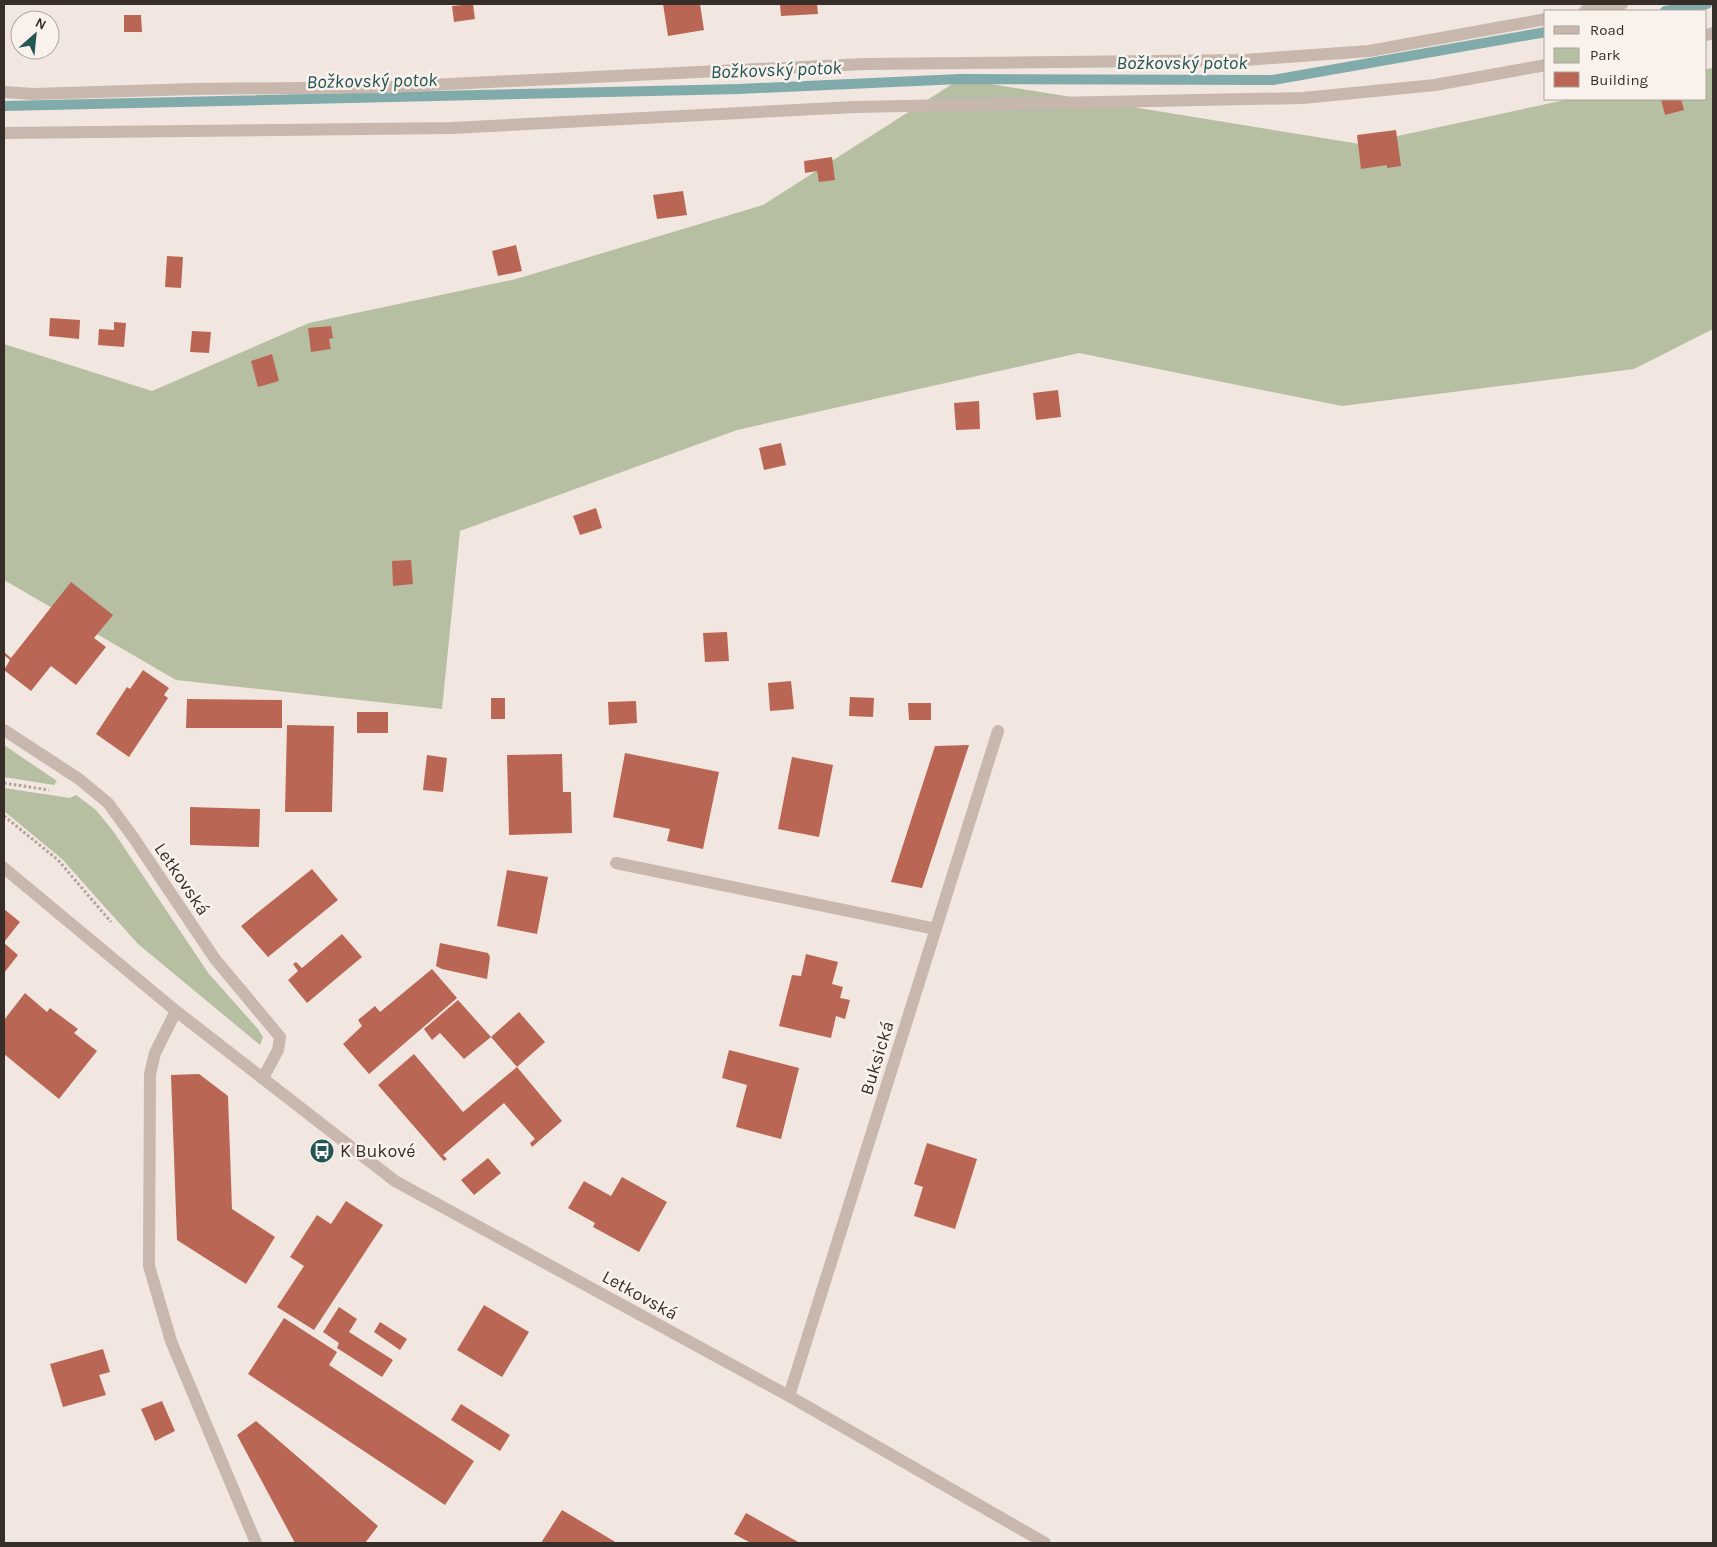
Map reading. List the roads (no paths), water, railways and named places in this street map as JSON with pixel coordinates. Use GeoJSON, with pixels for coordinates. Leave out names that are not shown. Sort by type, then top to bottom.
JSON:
{"type":"FeatureCollection","features":[{"type":"Feature","properties":{"kind":"street"},"geometry":{"type":"LineString","coordinates":[[1590,10],[1622,4]]}},
{"type":"Feature","properties":{"kind":"street"},"geometry":{"type":"LineString","coordinates":[[4,92],[33,94],[194,89],[388,87],[864,64],[1076,60],[1244,60],[1369,51],[1544,19]]}},
{"type":"Feature","properties":{"kind":"street"},"geometry":{"type":"LineString","coordinates":[[4,133],[452,128],[854,107],[1303,98],[1435,85],[1544,65]]}},
{"type":"Feature","properties":{"kind":"street","name":"Letkovská"},"geometry":{"type":"LineString","coordinates":[[4,730],[79,779],[108,803],[215,959],[280,1037],[278,1050],[263,1078]]}},
{"type":"Feature","properties":{"kind":"street","name":"Buksická"},"geometry":{"type":"LineString","coordinates":[[789,1396],[998,731]]}},
{"type":"Feature","properties":{"kind":"street"},"geometry":{"type":"LineString","coordinates":[[616,863],[936,929]]}},
{"type":"Feature","properties":{"kind":"street","name":"Letkovská"},"geometry":{"type":"LineString","coordinates":[[4,868],[176,1011],[395,1181],[789,1396],[1045,1543]]}},
{"type":"Feature","properties":{"kind":"street"},"geometry":{"type":"LineString","coordinates":[[176,1011],[155,1053],[150,1074],[149,1266],[171,1341],[256,1543]]}},
{"type":"Feature","properties":{"kind":"waterway","name":"Božkovský potok"},"geometry":{"type":"LineString","coordinates":[[1671,10],[1707,4]]}},
{"type":"Feature","properties":{"kind":"waterway","name":"Božkovský potok"},"geometry":{"type":"LineString","coordinates":[[4,106],[739,89],[960,79],[1273,80],[1544,32]]}},
{"type":"Feature","properties":{"kind":"place","name":"K Bukové"},"geometry":{"type":"Point","coordinates":[322,1151]}}]}
